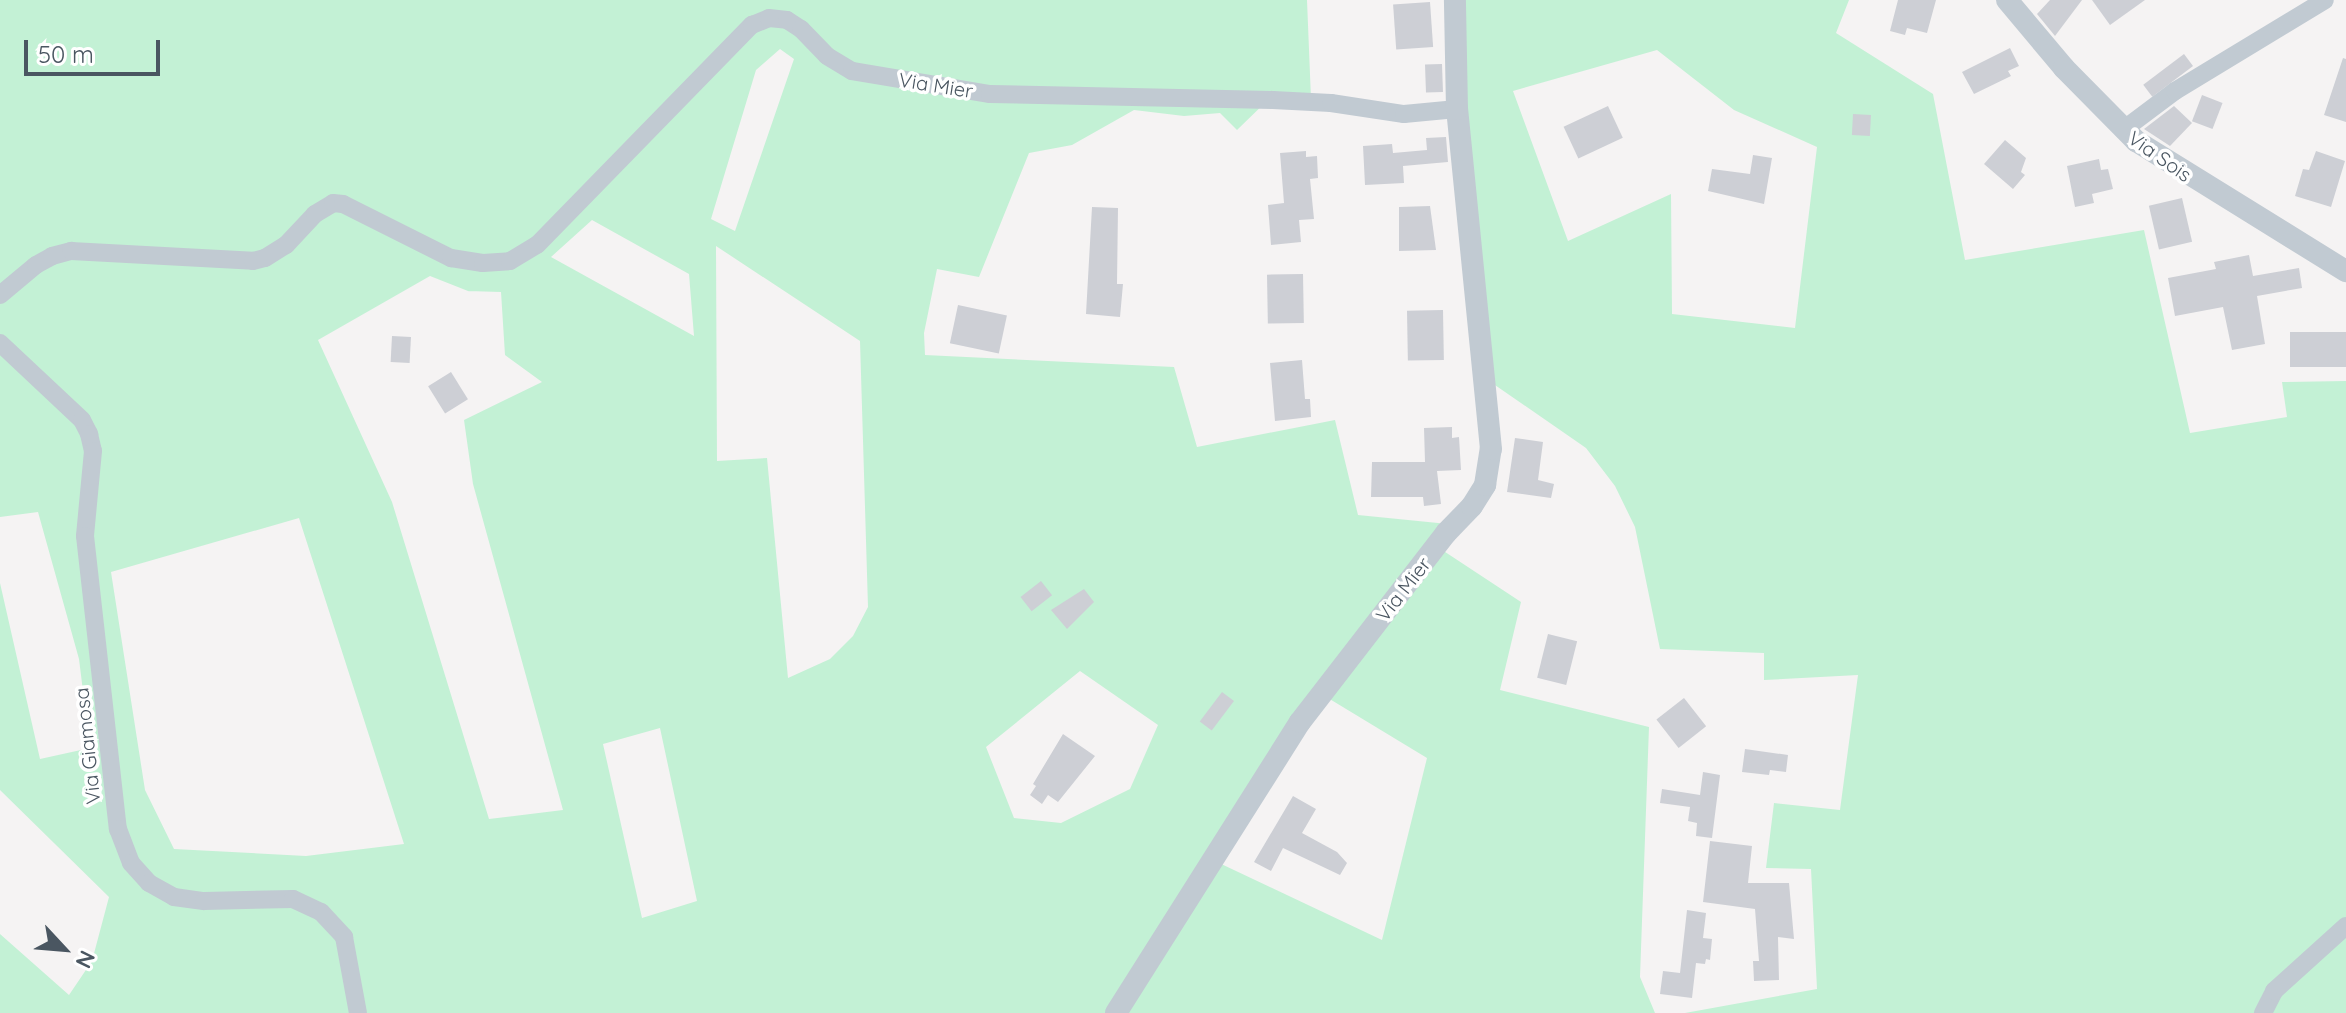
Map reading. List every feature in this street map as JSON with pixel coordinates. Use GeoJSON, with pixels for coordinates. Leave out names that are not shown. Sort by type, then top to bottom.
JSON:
{"type":"FeatureCollection","features":[{"type":"Feature","properties":{"kind":"street","name":"Via Mier"},"geometry":{"type":"LineString","coordinates":[[1116,1013],[1300,722],[1446,533],[1472,506],[1485,485],[1491,449],[1457,109],[1455,0]]}},
{"type":"Feature","properties":{"kind":"street","name":"Via Sois"},"geometry":{"type":"LineString","coordinates":[[2007,0],[2064,68],[2123,130],[2159,158],[2346,271]]}},
{"type":"Feature","properties":{"kind":"street"},"geometry":{"type":"LineString","coordinates":[[2123,130],[2175,91],[2325,0]]}},
{"type":"Feature","properties":{"kind":"street","name":"Via Mier"},"geometry":{"type":"LineString","coordinates":[[0,295],[36,265],[52,256],[71,251],[253,261],[265,258],[286,245],[315,214],[333,203],[343,204],[451,258],[497,264],[529,251],[752,25],[769,18],[787,20],[801,29],[827,56],[852,71],[990,94],[1273,100],[1331,103],[1404,114],[1457,109]]}},
{"type":"Feature","properties":{"kind":"street","name":"Via Giamosa"},"geometry":{"type":"LineString","coordinates":[[0,343],[82,420],[89,434],[93,451],[85,536],[118,829],[131,863],[149,883],[174,897],[204,901],[293,899],[321,912],[335,923],[344,937],[358,1013]]}},
{"type":"Feature","properties":{"kind":"street"},"geometry":{"type":"LineString","coordinates":[[2263,1013],[2274,991],[2346,926]]}},
{"type":"Feature","properties":{"kind":"green space"},"geometry":{"type":"Polygon","coordinates":[[[0,0],[1307,0],[1311,99],[1272,96],[1237,130],[1220,113],[1184,116],[1134,110],[1072,145],[1029,153],[979,277],[937,269],[924,333],[925,355],[1174,367],[1197,447],[1335,420],[1358,515],[1448,524],[1433,544],[1521,602],[1500,690],[1649,727],[1640,977],[1655,1013],[0,1013],[0,934],[69,995],[92,961],[109,897],[0,790],[0,583],[40,759],[90,748],[79,659],[38,512],[0,517],[0,0]],[[780,49],[756,70],[711,219],[735,231],[794,59],[780,49]],[[592,220],[551,257],[694,336],[689,274],[592,220]],[[716,246],[717,461],[767,458],[788,678],[830,659],[853,636],[868,607],[860,341],[716,246]],[[430,276],[318,340],[392,502],[489,819],[563,810],[473,484],[464,420],[542,382],[505,355],[501,292],[468,291],[430,276]],[[299,518],[111,572],[145,790],[174,849],[306,856],[404,844],[299,518]],[[1080,671],[986,747],[1014,818],[1061,823],[1130,789],[1158,725],[1080,671]],[[1328,698],[1217,862],[1382,940],[1427,758],[1328,698]],[[660,728],[603,744],[642,918],[697,901],[660,728]]]}},
{"type":"Feature","properties":{"kind":"green space"},"geometry":{"type":"Polygon","coordinates":[[[1452,0],[1849,0],[1836,33],[1933,94],[1965,260],[2144,230],[2190,433],[2287,417],[2282,382],[2346,381],[2346,1013],[1685,1013],[1817,989],[1811,869],[1766,868],[1774,803],[1840,810],[1858,675],[1764,680],[1764,653],[1660,649],[1635,527],[1615,486],[1586,448],[1479,374],[1452,0]],[[1657,50],[1513,91],[1568,241],[1671,194],[1672,314],[1795,328],[1817,147],[1734,110],[1657,50]]]}},
{"type":"Feature","properties":{"kind":"building"},"geometry":{"type":"Polygon","coordinates":[[[1898,0],[1936,0],[1927,33],[1907,28],[1905,35],[1890,31],[1898,0]]]}},
{"type":"Feature","properties":{"kind":"building"},"geometry":{"type":"Polygon","coordinates":[[[2050,0],[2082,0],[2055,36],[2037,14],[2050,0]]]}},
{"type":"Feature","properties":{"kind":"building"},"geometry":{"type":"Polygon","coordinates":[[[2092,0],[2145,0],[2110,25],[2092,0]]]}},
{"type":"Feature","properties":{"kind":"building"},"geometry":{"type":"Polygon","coordinates":[[[1430,2],[1433,47],[1396,49],[1393,5],[1430,2]]]}},
{"type":"Feature","properties":{"kind":"building"},"geometry":{"type":"Polygon","coordinates":[[[2010,48],[2019,66],[2008,71],[2011,76],[1974,94],[1962,72],[2010,48]]]}},
{"type":"Feature","properties":{"kind":"building"},"geometry":{"type":"Polygon","coordinates":[[[2184,54],[2193,66],[2152,97],[2143,85],[2184,54]]]}},
{"type":"Feature","properties":{"kind":"building"},"geometry":{"type":"Polygon","coordinates":[[[2343,58],[2346,59],[2346,122],[2324,115],[2343,58]]]}},
{"type":"Feature","properties":{"kind":"building"},"geometry":{"type":"Polygon","coordinates":[[[1442,64],[1443,92],[1426,93],[1425,65],[1442,64]]]}},
{"type":"Feature","properties":{"kind":"building"},"geometry":{"type":"Polygon","coordinates":[[[2202,95],[2223,103],[2213,129],[2192,121],[2202,95]]]}},
{"type":"Feature","properties":{"kind":"building"},"geometry":{"type":"Polygon","coordinates":[[[1608,106],[1623,138],[1578,158],[1564,127],[1608,106]]]}},
{"type":"Feature","properties":{"kind":"building"},"geometry":{"type":"Polygon","coordinates":[[[2174,106],[2192,123],[2170,146],[2144,129],[2174,106]]]}},
{"type":"Feature","properties":{"kind":"building"},"geometry":{"type":"Polygon","coordinates":[[[1853,114],[1871,115],[1870,136],[1852,135],[1853,114]]]}},
{"type":"Feature","properties":{"kind":"building"},"geometry":{"type":"Polygon","coordinates":[[[1446,137],[1448,162],[1403,166],[1404,183],[1365,185],[1363,146],[1392,144],[1393,153],[1427,150],[1426,138],[1446,137]]]}},
{"type":"Feature","properties":{"kind":"building"},"geometry":{"type":"Polygon","coordinates":[[[2005,140],[2026,158],[2021,172],[2025,175],[2013,189],[1984,164],[2005,140]]]}},
{"type":"Feature","properties":{"kind":"building"},"geometry":{"type":"Polygon","coordinates":[[[1306,151],[1306,157],[1317,156],[1318,178],[1310,179],[1314,219],[1299,220],[1301,242],[1271,245],[1268,205],[1284,203],[1280,153],[1306,151]]]}},
{"type":"Feature","properties":{"kind":"building"},"geometry":{"type":"Polygon","coordinates":[[[2316,151],[2345,161],[2331,207],[2295,196],[2303,169],[2309,170],[2316,151]]]}},
{"type":"Feature","properties":{"kind":"building"},"geometry":{"type":"Polygon","coordinates":[[[1753,155],[1772,158],[1764,204],[1708,191],[1712,169],[1750,174],[1753,155]]]}},
{"type":"Feature","properties":{"kind":"building"},"geometry":{"type":"Polygon","coordinates":[[[2099,159],[2101,170],[2108,169],[2113,189],[2092,194],[2094,203],[2075,207],[2067,166],[2099,159]]]}},
{"type":"Feature","properties":{"kind":"building"},"geometry":{"type":"Polygon","coordinates":[[[2182,198],[2192,242],[2159,249],[2149,206],[2182,198]]]}},
{"type":"Feature","properties":{"kind":"building"},"geometry":{"type":"Polygon","coordinates":[[[1430,206],[1436,250],[1399,251],[1399,207],[1430,206]]]}},
{"type":"Feature","properties":{"kind":"building"},"geometry":{"type":"Polygon","coordinates":[[[1092,207],[1118,208],[1117,284],[1123,284],[1120,317],[1086,314],[1092,207]]]}},
{"type":"Feature","properties":{"kind":"building"},"geometry":{"type":"Polygon","coordinates":[[[2249,255],[2253,276],[2299,268],[2302,288],[2257,296],[2265,344],[2232,350],[2223,307],[2175,316],[2168,278],[2216,269],[2214,262],[2249,255]]]}},
{"type":"Feature","properties":{"kind":"building"},"geometry":{"type":"Polygon","coordinates":[[[1303,274],[1304,323],[1268,324],[1267,275],[1303,274]]]}},
{"type":"Feature","properties":{"kind":"building"},"geometry":{"type":"Polygon","coordinates":[[[958,305],[1007,315],[999,354],[950,343],[958,305]]]}},
{"type":"Feature","properties":{"kind":"building"},"geometry":{"type":"Polygon","coordinates":[[[1443,310],[1444,360],[1408,361],[1407,311],[1443,310]]]}},
{"type":"Feature","properties":{"kind":"building"},"geometry":{"type":"Polygon","coordinates":[[[2290,332],[2346,332],[2346,367],[2290,367],[2290,332]]]}},
{"type":"Feature","properties":{"kind":"building"},"geometry":{"type":"Polygon","coordinates":[[[392,336],[411,337],[410,363],[391,362],[392,336]]]}},
{"type":"Feature","properties":{"kind":"building"},"geometry":{"type":"Polygon","coordinates":[[[1302,360],[1305,399],[1310,399],[1311,417],[1275,421],[1270,363],[1302,360]]]}},
{"type":"Feature","properties":{"kind":"building"},"geometry":{"type":"Polygon","coordinates":[[[451,372],[468,399],[445,413],[428,386],[451,372]]]}},
{"type":"Feature","properties":{"kind":"building"},"geometry":{"type":"Polygon","coordinates":[[[1452,427],[1452,438],[1459,437],[1461,470],[1437,471],[1441,504],[1424,506],[1423,497],[1371,497],[1372,462],[1425,462],[1424,428],[1452,427]]]}},
{"type":"Feature","properties":{"kind":"building"},"geometry":{"type":"Polygon","coordinates":[[[1515,438],[1543,442],[1538,480],[1554,484],[1551,498],[1507,492],[1515,438]]]}},
{"type":"Feature","properties":{"kind":"building"},"geometry":{"type":"Polygon","coordinates":[[[1041,581],[1052,595],[1032,611],[1021,597],[1041,581]]]}},
{"type":"Feature","properties":{"kind":"building"},"geometry":{"type":"Polygon","coordinates":[[[1084,589],[1094,602],[1067,629],[1051,610],[1084,589]]]}},
{"type":"Feature","properties":{"kind":"building"},"geometry":{"type":"Polygon","coordinates":[[[1548,634],[1577,641],[1566,685],[1537,678],[1548,634]]]}},
{"type":"Feature","properties":{"kind":"building"},"geometry":{"type":"Polygon","coordinates":[[[1222,692],[1234,701],[1212,731],[1200,722],[1222,692]]]}},
{"type":"Feature","properties":{"kind":"building"},"geometry":{"type":"Polygon","coordinates":[[[1684,698],[1706,726],[1679,748],[1656,720],[1684,698]]]}},
{"type":"Feature","properties":{"kind":"building"},"geometry":{"type":"Polygon","coordinates":[[[1063,734],[1095,756],[1058,802],[1048,795],[1042,804],[1030,795],[1036,786],[1033,784],[1063,734]]]}},
{"type":"Feature","properties":{"kind":"building"},"geometry":{"type":"Polygon","coordinates":[[[1745,749],[1788,755],[1786,772],[1770,770],[1769,775],[1742,772],[1745,749]]]}},
{"type":"Feature","properties":{"kind":"building"},"geometry":{"type":"Polygon","coordinates":[[[1703,772],[1720,775],[1712,838],[1696,836],[1697,823],[1688,821],[1690,807],[1660,803],[1662,789],[1700,795],[1703,772]]]}},
{"type":"Feature","properties":{"kind":"building"},"geometry":{"type":"Polygon","coordinates":[[[1293,796],[1316,809],[1302,833],[1337,852],[1347,863],[1340,875],[1283,848],[1271,871],[1254,862],[1293,796]]]}},
{"type":"Feature","properties":{"kind":"building"},"geometry":{"type":"Polygon","coordinates":[[[1710,841],[1752,846],[1748,883],[1789,883],[1794,939],[1778,937],[1779,980],[1754,981],[1753,961],[1759,961],[1755,909],[1703,902],[1710,841]]]}},
{"type":"Feature","properties":{"kind":"building"},"geometry":{"type":"Polygon","coordinates":[[[1687,910],[1706,913],[1703,938],[1712,939],[1710,960],[1706,959],[1705,964],[1696,963],[1692,998],[1660,994],[1663,971],[1680,973],[1687,910]]]}}]}
